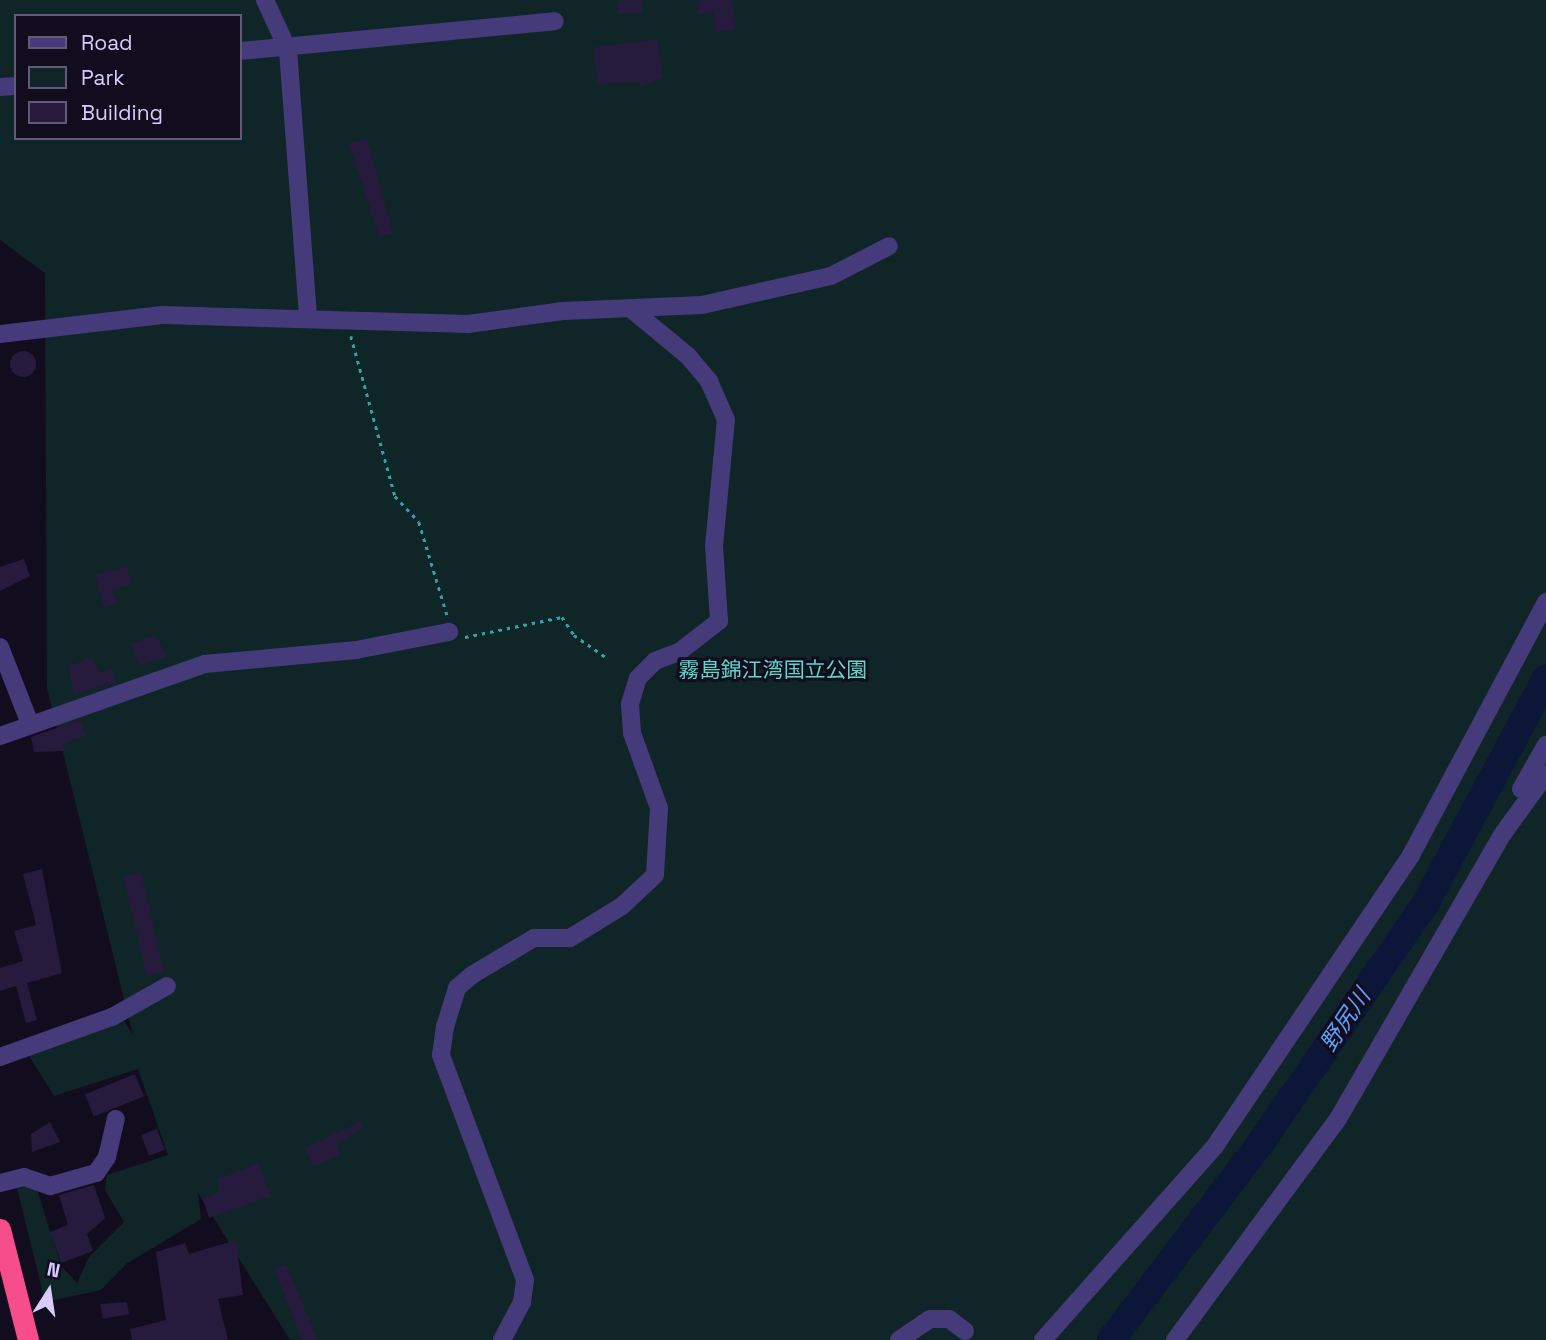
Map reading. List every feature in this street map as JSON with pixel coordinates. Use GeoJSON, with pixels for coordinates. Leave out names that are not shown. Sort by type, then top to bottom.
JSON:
{"type":"FeatureCollection","features":[{"type":"Feature","properties":{"kind":"highway"},"geometry":{"type":"LineString","coordinates":[[0,1229],[28,1340]]}},
{"type":"Feature","properties":{"kind":"lane"},"geometry":{"type":"LineString","coordinates":[[265,0],[288,50],[308,315]]}},
{"type":"Feature","properties":{"kind":"lane"},"geometry":{"type":"LineString","coordinates":[[242,51],[288,50],[555,21]]}},
{"type":"Feature","properties":{"kind":"lane"},"geometry":{"type":"LineString","coordinates":[[0,334],[162,316],[308,315],[468,324],[702,305],[831,276],[889,246]]}},
{"type":"Feature","properties":{"kind":"lane"},"geometry":{"type":"LineString","coordinates":[[502,1340],[522,1302],[525,1280],[441,1055],[445,1027],[457,988],[472,975],[534,938],[570,938],[622,906],[655,875],[659,808],[632,733],[630,704],[638,678],[655,661],[700,639],[719,621],[714,546],[726,420],[695,365],[631,309]]}},
{"type":"Feature","properties":{"kind":"lane"},"geometry":{"type":"LineString","coordinates":[[1043,1340],[1215,1146],[1411,855],[1546,602]]}},
{"type":"Feature","properties":{"kind":"lane"},"geometry":{"type":"LineString","coordinates":[[0,736],[205,664],[356,650],[449,632]]}},
{"type":"Feature","properties":{"kind":"lane"},"geometry":{"type":"LineString","coordinates":[[0,648],[30,724]]}},
{"type":"Feature","properties":{"kind":"lane"},"geometry":{"type":"LineString","coordinates":[[1521,789],[1546,746]]}},
{"type":"Feature","properties":{"kind":"lane"},"geometry":{"type":"LineString","coordinates":[[1175,1340],[1338,1119],[1502,835],[1546,774]]}},
{"type":"Feature","properties":{"kind":"lane"},"geometry":{"type":"LineString","coordinates":[[0,1057],[112,1017],[167,986]]}},
{"type":"Feature","properties":{"kind":"lane"},"geometry":{"type":"LineString","coordinates":[[0,1183],[23,1177],[50,1186],[96,1172],[107,1157],[116,1119]]}},
{"type":"Feature","properties":{"kind":"lane"},"geometry":{"type":"LineString","coordinates":[[899,1340],[930,1319],[949,1320],[965,1331]]}},
{"type":"Feature","properties":{"kind":"path"},"geometry":{"type":"LineString","coordinates":[[346,316],[395,496],[419,522],[449,632],[463,638],[562,617],[574,635],[607,658]]}},
{"type":"Feature","properties":{"kind":"green space","name":"霧島錦江湾国立公園"},"geometry":{"type":"Polygon","coordinates":[[[0,0],[1546,0],[1546,1340],[290,1340],[198,1193],[201,1219],[126,1264],[101,1290],[45,1302],[17,1188],[36,1186],[61,1266],[77,1283],[89,1257],[124,1222],[105,1190],[107,1175],[168,1155],[138,1069],[54,1096],[28,1054],[123,1019],[133,1035],[47,688],[45,273],[0,240],[0,0]]]}},
{"type":"Feature","properties":{"kind":"building"},"geometry":{"type":"Polygon","coordinates":[[[618,0],[642,0],[642,13],[618,13],[618,0]]]}},
{"type":"Feature","properties":{"kind":"building"},"geometry":{"type":"Polygon","coordinates":[[[697,0],[732,0],[736,30],[714,32],[713,12],[698,14],[697,0]]]}},
{"type":"Feature","properties":{"kind":"building"},"geometry":{"type":"Polygon","coordinates":[[[657,39],[663,78],[640,87],[639,82],[597,84],[594,47],[657,39]]]}},
{"type":"Feature","properties":{"kind":"building"},"geometry":{"type":"Polygon","coordinates":[[[367,139],[393,233],[379,237],[349,143],[367,139]]]}},
{"type":"Feature","properties":{"kind":"building"},"geometry":{"type":"Polygon","coordinates":[[[23,351],[32,355],[36,364],[32,373],[23,377],[14,373],[10,364],[14,355],[23,351]]]}},
{"type":"Feature","properties":{"kind":"building"},"geometry":{"type":"Polygon","coordinates":[[[24,559],[30,576],[0,591],[0,567],[24,559]]]}},
{"type":"Feature","properties":{"kind":"building"},"geometry":{"type":"Polygon","coordinates":[[[127,566],[132,584],[112,590],[117,604],[104,608],[95,575],[127,566]]]}},
{"type":"Feature","properties":{"kind":"building"},"geometry":{"type":"Polygon","coordinates":[[[156,636],[168,657],[138,666],[131,643],[156,636]]]}},
{"type":"Feature","properties":{"kind":"building"},"geometry":{"type":"Polygon","coordinates":[[[92,657],[99,673],[112,669],[116,683],[73,694],[69,666],[92,657]]]}},
{"type":"Feature","properties":{"kind":"building"},"geometry":{"type":"Polygon","coordinates":[[[80,720],[86,736],[63,744],[65,751],[34,752],[31,737],[80,720]]]}},
{"type":"Feature","properties":{"kind":"building"},"geometry":{"type":"Polygon","coordinates":[[[42,869],[62,973],[27,983],[37,1020],[26,1023],[16,986],[0,991],[0,968],[23,961],[14,931],[36,925],[23,874],[42,869]]]}},
{"type":"Feature","properties":{"kind":"building"},"geometry":{"type":"Polygon","coordinates":[[[141,872],[164,972],[147,976],[123,876],[141,872]]]}},
{"type":"Feature","properties":{"kind":"building"},"geometry":{"type":"Polygon","coordinates":[[[135,1074],[144,1096],[94,1116],[85,1094],[135,1074]]]}},
{"type":"Feature","properties":{"kind":"building"},"geometry":{"type":"Polygon","coordinates":[[[361,1121],[364,1126],[336,1146],[340,1155],[313,1167],[305,1148],[361,1121]]]}},
{"type":"Feature","properties":{"kind":"building"},"geometry":{"type":"Polygon","coordinates":[[[50,1122],[60,1142],[32,1152],[31,1134],[50,1122]]]}},
{"type":"Feature","properties":{"kind":"building"},"geometry":{"type":"Polygon","coordinates":[[[157,1129],[165,1150],[149,1156],[141,1135],[157,1129]]]}},
{"type":"Feature","properties":{"kind":"building"},"geometry":{"type":"Polygon","coordinates":[[[258,1164],[271,1196],[209,1218],[203,1199],[220,1191],[217,1179],[258,1164]]]}},
{"type":"Feature","properties":{"kind":"building"},"geometry":{"type":"Polygon","coordinates":[[[94,1185],[105,1218],[87,1234],[93,1251],[61,1263],[50,1232],[68,1225],[59,1195],[94,1185]]]}},
{"type":"Feature","properties":{"kind":"building"},"geometry":{"type":"Polygon","coordinates":[[[236,1240],[243,1295],[218,1299],[228,1340],[132,1340],[130,1329],[166,1320],[156,1252],[185,1243],[189,1254],[236,1240]]]}},
{"type":"Feature","properties":{"kind":"building"},"geometry":{"type":"Polygon","coordinates":[[[286,1265],[317,1340],[302,1340],[274,1269],[286,1265]]]}},
{"type":"Feature","properties":{"kind":"building"},"geometry":{"type":"Polygon","coordinates":[[[127,1302],[129,1314],[103,1319],[100,1304],[127,1302]]]}},
{"type":"Feature","properties":{"kind":"waterway","name":"野尻川"},"geometry":{"type":"LineString","coordinates":[[1111,1340],[1262,1141],[1425,904],[1546,678]]}}]}
